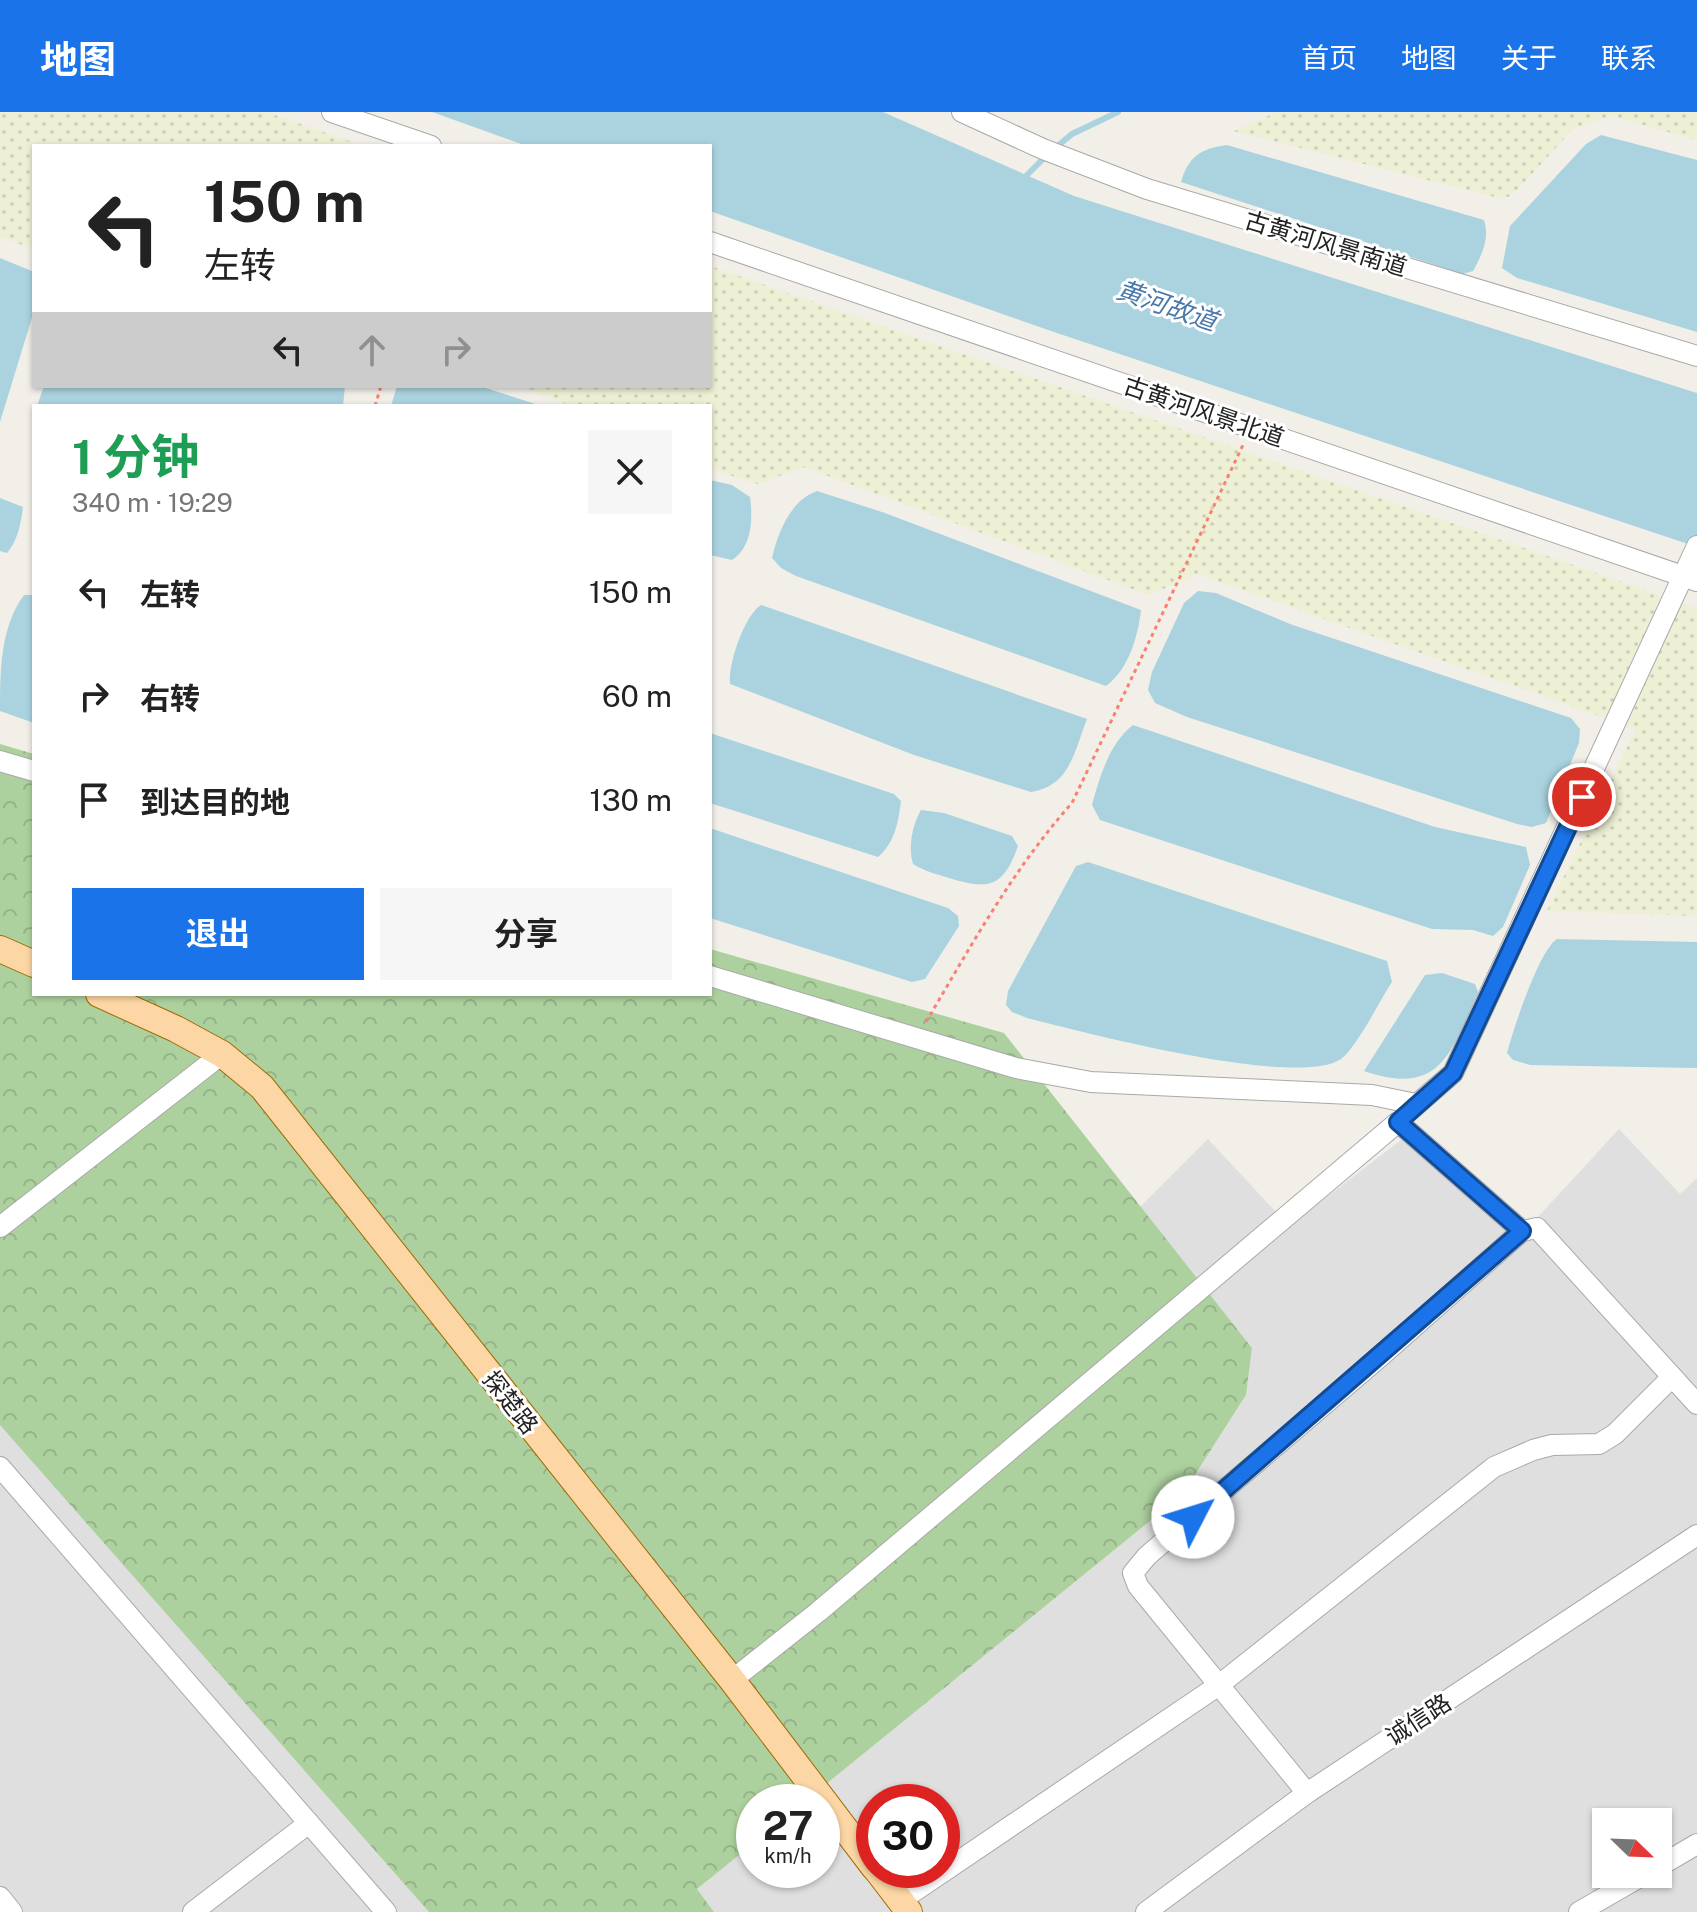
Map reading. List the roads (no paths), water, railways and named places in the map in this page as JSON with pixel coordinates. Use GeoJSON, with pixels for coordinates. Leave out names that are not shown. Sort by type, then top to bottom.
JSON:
{"type":"FeatureCollection","features":[{"type":"Feature","properties":{"kind":"main road"},"geometry":{"type":"LineString","coordinates":[[0,949],[32,963]]}},
{"type":"Feature","properties":{"kind":"main road","name":"探楚路"},"geometry":{"type":"LineString","coordinates":[[103,996],[222,1054],[262,1087],[732,1680],[856,1843]]}},
{"type":"Feature","properties":{"kind":"main road","name":"探楚路"},"geometry":{"type":"LineString","coordinates":[[891,1888],[905,1906]]}},
{"type":"Feature","properties":{"kind":"street"},"geometry":{"type":"LineString","coordinates":[[332,112],[425,144]]}},
{"type":"Feature","properties":{"kind":"street","name":"古黄河风景南道"},"geometry":{"type":"LineString","coordinates":[[962,112],[1050,152],[1147,189],[1697,356]]}},
{"type":"Feature","properties":{"kind":"street","name":"古黄河风景北道"},"geometry":{"type":"LineString","coordinates":[[712,243],[1691,578]]}},
{"type":"Feature","properties":{"kind":"street"},"geometry":{"type":"LineString","coordinates":[[732,1680],[830,1601],[1453,1073],[1691,578],[1697,546]]}},
{"type":"Feature","properties":{"kind":"street"},"geometry":{"type":"LineString","coordinates":[[0,761],[32,770]]}},
{"type":"Feature","properties":{"kind":"street"},"geometry":{"type":"LineString","coordinates":[[712,977],[1016,1068],[1091,1082],[1372,1095],[1416,1104]]}},
{"type":"Feature","properties":{"kind":"street"},"geometry":{"type":"LineString","coordinates":[[0,1227],[222,1054]]}},
{"type":"Feature","properties":{"kind":"street"},"geometry":{"type":"LineString","coordinates":[[1398,1122],[1522,1231]]}},
{"type":"Feature","properties":{"kind":"street"},"geometry":{"type":"LineString","coordinates":[[1307,1793],[1138,1586],[1133,1573],[1147,1556],[1522,1231],[1537,1228],[1672,1377],[1695,1397]]}},
{"type":"Feature","properties":{"kind":"street"},"geometry":{"type":"LineString","coordinates":[[905,1906],[1219,1685],[1494,1467],[1552,1445],[1599,1444],[1615,1434],[1672,1377]]}},
{"type":"Feature","properties":{"kind":"street"},"geometry":{"type":"LineString","coordinates":[[0,1467],[386,1912]]}},
{"type":"Feature","properties":{"kind":"street","name":"诚信路"},"geometry":{"type":"LineString","coordinates":[[1146,1912],[1307,1793],[1697,1535]]}},
{"type":"Feature","properties":{"kind":"street"},"geometry":{"type":"LineString","coordinates":[[193,1912],[309,1823]]}},
{"type":"Feature","properties":{"kind":"street"},"geometry":{"type":"LineString","coordinates":[[1672,1859],[1697,1844]]}},
{"type":"Feature","properties":{"kind":"street"},"geometry":{"type":"LineString","coordinates":[[1579,1912],[1621,1888]]}},
{"type":"Feature","properties":{"kind":"street"},"geometry":{"type":"LineString","coordinates":[[0,1897],[12,1912]]}},
{"type":"Feature","properties":{"kind":"water","name":"黄河故道"},"geometry":{"type":"Polygon","coordinates":[[[432,112],[883,112],[1074,196],[1697,393],[1697,547],[1051,331],[712,212],[712,144],[521,144],[432,112]]]}},
{"type":"Feature","properties":{"kind":"water"},"geometry":{"type":"Polygon","coordinates":[[[1601,135],[1697,160],[1697,332],[1517,278],[1502,268],[1510,226],[1586,144],[1601,135]]]}},
{"type":"Feature","properties":{"kind":"water"},"geometry":{"type":"Polygon","coordinates":[[[1227,145],[1484,220],[1486,240],[1479,259],[1473,271],[1463,274],[1181,182],[1187,166],[1197,155],[1227,145]]]}},
{"type":"Feature","properties":{"kind":"water"},"geometry":{"type":"Polygon","coordinates":[[[0,258],[32,271],[32,318],[0,422],[0,258]]]}},
{"type":"Feature","properties":{"kind":"water"},"geometry":{"type":"Polygon","coordinates":[[[43,388],[345,388],[343,404],[38,404],[43,388]]]}},
{"type":"Feature","properties":{"kind":"water"},"geometry":{"type":"Polygon","coordinates":[[[396,388],[485,388],[536,404],[392,404],[396,388]]]}},
{"type":"Feature","properties":{"kind":"water"},"geometry":{"type":"Polygon","coordinates":[[[712,480],[732,485],[750,497],[751,523],[747,540],[732,560],[712,555],[712,480]]]}},
{"type":"Feature","properties":{"kind":"water"},"geometry":{"type":"Polygon","coordinates":[[[817,491],[885,513],[1141,610],[1126,662],[1106,686],[796,576],[781,568],[772,558],[782,528],[793,509],[817,491]]]}},
{"type":"Feature","properties":{"kind":"water"},"geometry":{"type":"Polygon","coordinates":[[[0,498],[23,507],[16,537],[7,553],[0,551],[0,498]]]}},
{"type":"Feature","properties":{"kind":"water"},"geometry":{"type":"Polygon","coordinates":[[[1198,591],[1216,593],[1290,624],[1571,718],[1580,729],[1579,743],[1546,823],[1532,827],[1517,824],[1187,717],[1155,703],[1148,690],[1152,672],[1184,603],[1198,591]]]}},
{"type":"Feature","properties":{"kind":"water"},"geometry":{"type":"Polygon","coordinates":[[[24,595],[32,595],[32,722],[0,711],[1,665],[6,636],[24,595]]]}},
{"type":"Feature","properties":{"kind":"water"},"geometry":{"type":"Polygon","coordinates":[[[761,605],[1087,719],[1069,766],[1054,783],[1031,792],[914,755],[730,684],[738,641],[749,619],[761,605]]]}},
{"type":"Feature","properties":{"kind":"water"},"geometry":{"type":"Polygon","coordinates":[[[1133,725],[1435,827],[1526,847],[1530,865],[1503,927],[1493,936],[1473,930],[1432,929],[1100,820],[1092,805],[1102,772],[1118,741],[1133,725]]]}},
{"type":"Feature","properties":{"kind":"water"},"geometry":{"type":"Polygon","coordinates":[[[712,734],[894,794],[901,801],[897,824],[888,845],[878,857],[712,804],[712,734]]]}},
{"type":"Feature","properties":{"kind":"water"},"geometry":{"type":"Polygon","coordinates":[[[921,810],[944,813],[1012,836],[1018,846],[1007,870],[993,882],[975,884],[935,874],[913,864],[912,836],[921,810]]]}},
{"type":"Feature","properties":{"kind":"water"},"geometry":{"type":"Polygon","coordinates":[[[712,829],[948,908],[958,916],[959,926],[925,979],[912,982],[712,919],[712,829]]]}},
{"type":"Feature","properties":{"kind":"water"},"geometry":{"type":"Polygon","coordinates":[[[1088,862],[1387,961],[1392,982],[1347,1053],[1341,1059],[1317,1066],[1281,1067],[1188,1055],[1094,1035],[1012,1012],[1006,1005],[1008,991],[1076,866],[1088,862]]]}},
{"type":"Feature","properties":{"kind":"water"},"geometry":{"type":"Polygon","coordinates":[[[1557,939],[1697,942],[1697,1068],[1530,1065],[1513,1060],[1507,1053],[1521,1010],[1542,958],[1557,939]]]}},
{"type":"Feature","properties":{"kind":"water"},"geometry":{"type":"Polygon","coordinates":[[[1442,973],[1475,984],[1478,992],[1460,1033],[1440,1064],[1427,1073],[1411,1078],[1390,1078],[1364,1071],[1425,975],[1442,973]]]}},
{"type":"Feature","properties":{"kind":"waterway"},"geometry":{"type":"LineString","coordinates":[[1055,148],[1072,134],[1118,112]]}},
{"type":"Feature","properties":{"kind":"waterway"},"geometry":{"type":"LineString","coordinates":[[1021,181],[1047,155]]}}]}
